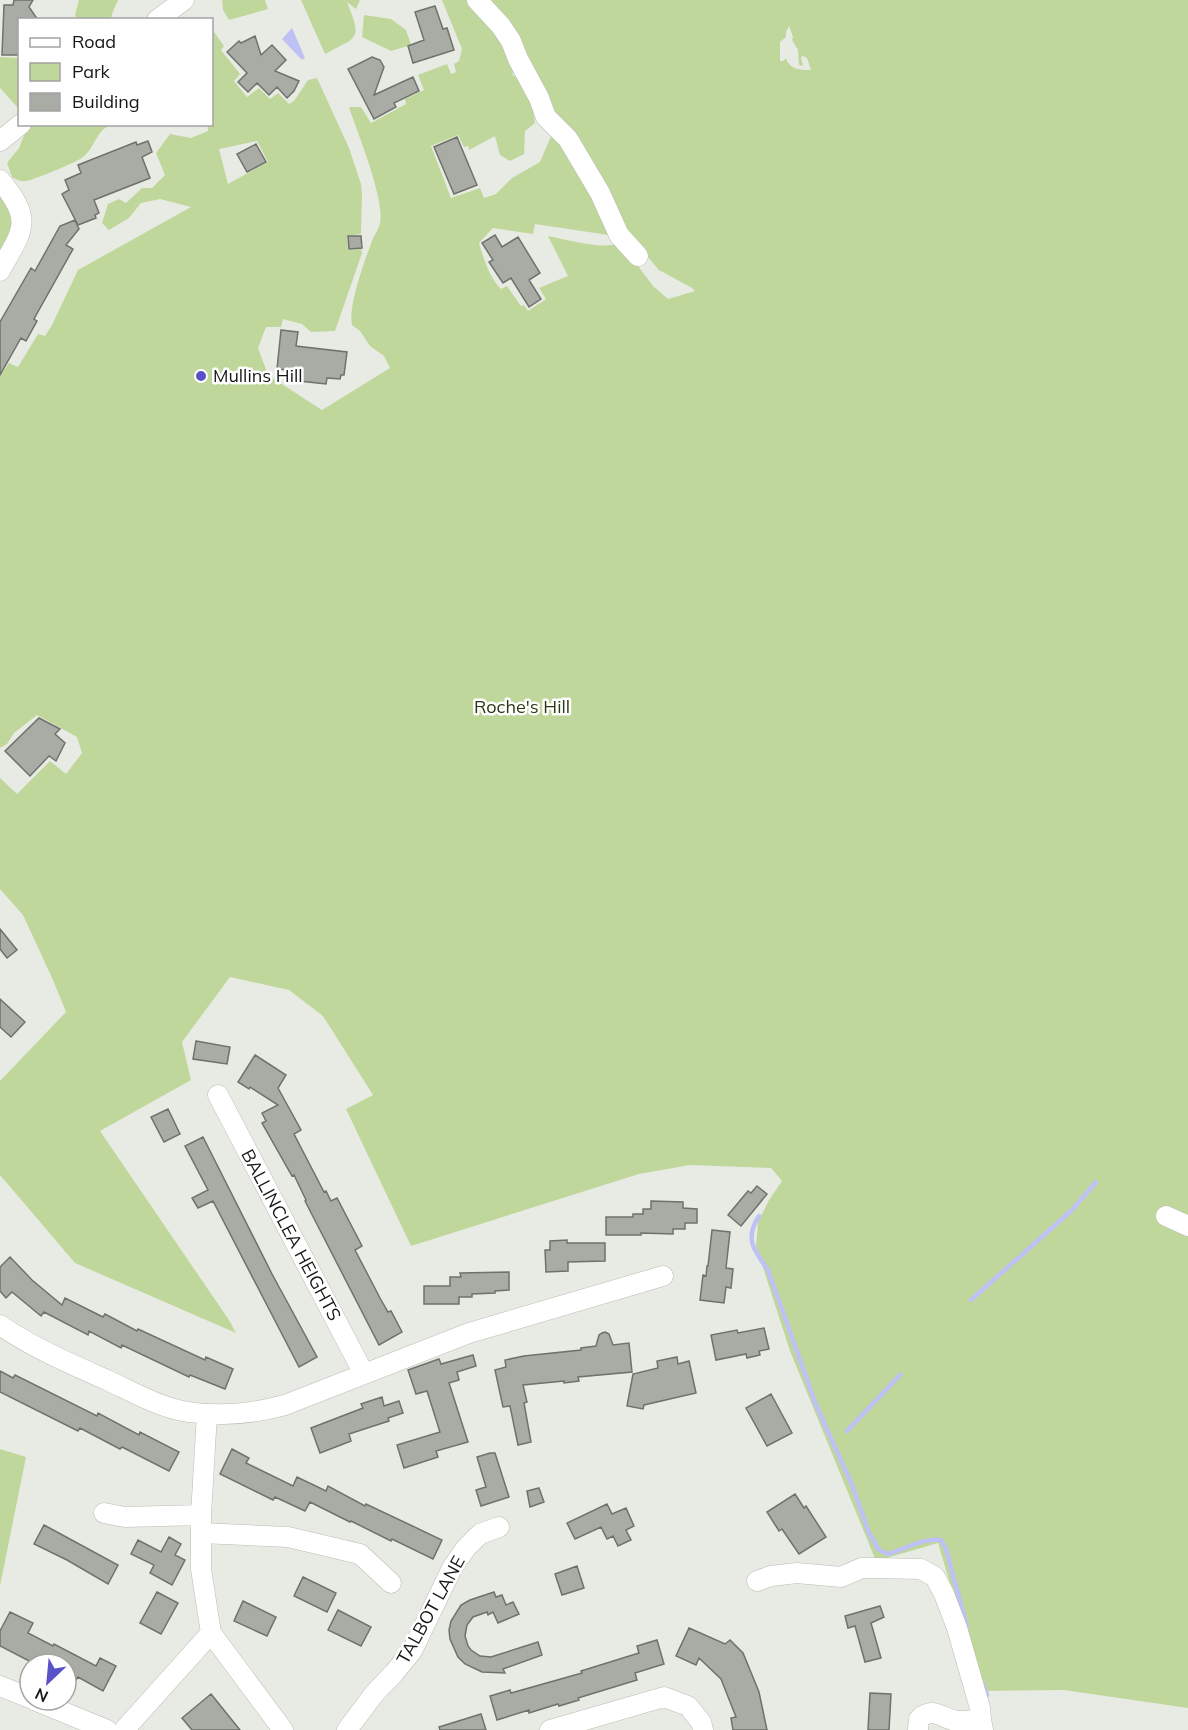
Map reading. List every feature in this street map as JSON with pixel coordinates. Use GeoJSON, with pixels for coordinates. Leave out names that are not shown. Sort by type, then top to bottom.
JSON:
{"type":"FeatureCollection","features":[{"type":"Feature","properties":{"kind":"street"},"geometry":{"type":"LineString","coordinates":[[160,18],[184,0]]}},
{"type":"Feature","properties":{"kind":"street"},"geometry":{"type":"LineString","coordinates":[[477,0],[501,26],[511,41],[546,117],[568,139],[600,193],[619,235],[638,256]]}},
{"type":"Feature","properties":{"kind":"street"},"geometry":{"type":"LineString","coordinates":[[0,130],[18,121]]}},
{"type":"Feature","properties":{"kind":"street"},"geometry":{"type":"LineString","coordinates":[[0,141],[18,122]]}},
{"type":"Feature","properties":{"kind":"street"},"geometry":{"type":"LineString","coordinates":[[0,180],[16,199],[22,222],[18,238],[0,271]]}},
{"type":"Feature","properties":{"kind":"street","name":"BALLINCLEA HEIGHTS"},"geometry":{"type":"LineString","coordinates":[[218,1095],[364,1374]]}},
{"type":"Feature","properties":{"kind":"street"},"geometry":{"type":"LineString","coordinates":[[1166,1216],[1188,1226]]}},
{"type":"Feature","properties":{"kind":"street"},"geometry":{"type":"LineString","coordinates":[[0,1325],[40,1349],[174,1409],[207,1413],[242,1413],[285,1405],[470,1333],[663,1276]]}},
{"type":"Feature","properties":{"kind":"street"},"geometry":{"type":"LineString","coordinates":[[207,1413],[201,1569],[211,1633],[283,1730]]}},
{"type":"Feature","properties":{"kind":"street"},"geometry":{"type":"LineString","coordinates":[[104,1513],[288,1537],[360,1554],[392,1582]]}},
{"type":"Feature","properties":{"kind":"street","name":"TALBOT LANE"},"geometry":{"type":"LineString","coordinates":[[346,1730],[411,1651],[452,1568],[466,1548],[480,1534],[500,1527]]}},
{"type":"Feature","properties":{"kind":"street"},"geometry":{"type":"LineString","coordinates":[[757,1581],[771,1576],[797,1574],[841,1576],[862,1568],[921,1569],[935,1577],[957,1628],[980,1708],[982,1725],[956,1721],[941,1714],[931,1713],[919,1719],[918,1730]]}},
{"type":"Feature","properties":{"kind":"street"},"geometry":{"type":"LineString","coordinates":[[124,1730],[211,1633]]}},
{"type":"Feature","properties":{"kind":"street"},"geometry":{"type":"LineString","coordinates":[[0,1686],[18,1693]]}},
{"type":"Feature","properties":{"kind":"street"},"geometry":{"type":"LineString","coordinates":[[550,1730],[664,1697],[688,1706],[701,1722],[703,1730]]}},
{"type":"Feature","properties":{"kind":"street"},"geometry":{"type":"LineString","coordinates":[[63,1712],[107,1730]]}},
{"type":"Feature","properties":{"kind":"green space"},"geometry":{"type":"Polygon","coordinates":[[[79,0],[118,0],[111,18],[76,18],[75,15],[79,0]]]}},
{"type":"Feature","properties":{"kind":"green space"},"geometry":{"type":"Polygon","coordinates":[[[222,0],[265,0],[268,9],[229,20],[223,10],[222,0]]]}},
{"type":"Feature","properties":{"kind":"green space"},"geometry":{"type":"Polygon","coordinates":[[[301,0],[360,0],[356,9],[347,2],[355,24],[354,36],[345,44],[325,54],[301,0]]]}},
{"type":"Feature","properties":{"kind":"green space","name":"Roche's Hill"},"geometry":{"type":"Polygon","coordinates":[[[442,0],[468,0],[506,45],[519,70],[512,74],[523,85],[529,96],[535,123],[525,131],[524,154],[510,161],[500,155],[495,136],[469,150],[468,146],[464,147],[458,135],[431,146],[451,198],[480,188],[484,198],[496,194],[512,178],[540,162],[554,129],[615,236],[535,224],[533,234],[493,228],[479,243],[487,268],[501,289],[507,286],[521,306],[524,305],[528,311],[546,299],[539,288],[568,276],[548,236],[595,245],[621,243],[653,286],[668,299],[695,291],[659,270],[623,228],[481,0],[1188,0],[1188,1708],[1064,1690],[982,1691],[938,1543],[876,1561],[790,1351],[756,1246],[758,1222],[782,1181],[771,1168],[690,1165],[639,1174],[411,1246],[346,1109],[373,1095],[323,1016],[289,990],[230,977],[182,1042],[191,1080],[100,1131],[236,1333],[75,1263],[0,1175],[0,1081],[66,1012],[23,915],[0,889],[0,778],[17,794],[50,761],[66,774],[82,753],[77,737],[37,715],[14,733],[7,744],[0,748],[0,376],[9,363],[18,367],[38,334],[45,336],[78,270],[191,207],[160,199],[141,203],[129,218],[109,230],[102,223],[108,204],[119,199],[126,203],[142,188],[152,188],[165,175],[156,153],[170,134],[191,138],[208,131],[208,126],[213,126],[213,30],[224,46],[221,50],[240,74],[234,81],[247,97],[259,88],[270,99],[278,93],[289,104],[294,101],[308,80],[317,78],[349,148],[361,184],[361,234],[347,236],[348,250],[361,249],[362,253],[335,331],[311,332],[302,324],[283,319],[281,327],[266,327],[258,348],[268,375],[322,410],[390,368],[384,356],[370,346],[360,331],[352,325],[354,296],[379,225],[380,212],[364,148],[349,107],[361,107],[371,123],[406,104],[405,99],[424,90],[418,75],[447,64],[451,74],[456,72],[454,64],[459,61],[462,49],[442,0]],[[789,26],[786,37],[780,42],[780,61],[786,58],[793,67],[811,70],[807,58],[803,56],[801,57],[803,66],[799,65],[798,50],[792,40],[789,26]],[[257,141],[219,149],[228,184],[268,162],[257,141]]]}},
{"type":"Feature","properties":{"kind":"green space"},"geometry":{"type":"Polygon","coordinates":[[[364,15],[391,19],[406,30],[411,45],[391,51],[362,37],[364,15]]]}},
{"type":"Feature","properties":{"kind":"green space"},"geometry":{"type":"Polygon","coordinates":[[[0,57],[18,58],[18,108],[0,88],[0,57]]]}},
{"type":"Feature","properties":{"kind":"green space"},"geometry":{"type":"Polygon","coordinates":[[[31,126],[108,126],[80,159],[22,181],[12,177],[7,163],[19,148],[26,131],[31,126]]]}},
{"type":"Feature","properties":{"kind":"green space"},"geometry":{"type":"Polygon","coordinates":[[[0,193],[15,210],[11,237],[0,256],[0,193]]]}},
{"type":"Feature","properties":{"kind":"green space"},"geometry":{"type":"Polygon","coordinates":[[[0,1449],[26,1457],[0,1586],[0,1449]]]}},
{"type":"Feature","properties":{"kind":"water"},"geometry":{"type":"Polygon","coordinates":[[[292,28],[305,58],[302,60],[282,39],[292,28]]]}},
{"type":"Feature","properties":{"kind":"building"},"geometry":{"type":"Polygon","coordinates":[[[14,0],[33,0],[29,7],[37,18],[18,18],[18,55],[2,55],[4,5],[13,5],[14,0]]]}},
{"type":"Feature","properties":{"kind":"building"},"geometry":{"type":"Polygon","coordinates":[[[435,6],[443,29],[447,28],[454,50],[413,63],[408,46],[424,40],[415,12],[435,6]]]}},
{"type":"Feature","properties":{"kind":"building"},"geometry":{"type":"Polygon","coordinates":[[[255,36],[261,55],[272,45],[286,60],[275,71],[299,81],[287,98],[277,87],[269,95],[257,83],[248,92],[238,82],[247,73],[227,52],[239,41],[241,43],[255,36]]]}},
{"type":"Feature","properties":{"kind":"building"},"geometry":{"type":"Polygon","coordinates":[[[372,57],[380,60],[384,67],[374,95],[413,77],[419,91],[394,103],[396,107],[374,119],[348,69],[372,57]]]}},
{"type":"Feature","properties":{"kind":"building"},"geometry":{"type":"Polygon","coordinates":[[[457,137],[477,185],[454,194],[434,147],[457,137]]]}},
{"type":"Feature","properties":{"kind":"building"},"geometry":{"type":"Polygon","coordinates":[[[148,141],[152,152],[142,157],[150,178],[94,200],[99,213],[95,215],[96,218],[78,225],[62,194],[69,190],[65,180],[81,173],[78,165],[136,142],[137,145],[148,141]]]}},
{"type":"Feature","properties":{"kind":"building"},"geometry":{"type":"Polygon","coordinates":[[[256,144],[266,162],[247,172],[237,154],[256,144]]]}},
{"type":"Feature","properties":{"kind":"building"},"geometry":{"type":"Polygon","coordinates":[[[75,220],[79,229],[66,245],[73,249],[34,319],[37,321],[26,341],[21,338],[0,375],[0,322],[31,268],[35,271],[60,226],[75,220]]]}},
{"type":"Feature","properties":{"kind":"building"},"geometry":{"type":"Polygon","coordinates":[[[495,235],[502,247],[518,237],[540,273],[529,280],[541,299],[529,307],[511,278],[503,283],[489,262],[493,260],[482,243],[495,235]]]}},
{"type":"Feature","properties":{"kind":"building"},"geometry":{"type":"Polygon","coordinates":[[[348,236],[361,236],[362,248],[349,249],[348,236]]]}},
{"type":"Feature","properties":{"kind":"building"},"geometry":{"type":"Polygon","coordinates":[[[281,330],[298,332],[296,346],[347,352],[344,375],[341,375],[340,379],[327,378],[326,384],[299,381],[300,371],[277,369],[281,330]]]}},
{"type":"Feature","properties":{"kind":"building"},"geometry":{"type":"Polygon","coordinates":[[[39,718],[60,729],[55,734],[65,743],[56,761],[49,756],[30,776],[5,751],[39,718]]]}},
{"type":"Feature","properties":{"kind":"building"},"geometry":{"type":"Polygon","coordinates":[[[0,929],[17,950],[7,958],[0,949],[0,929]]]}},
{"type":"Feature","properties":{"kind":"building"},"geometry":{"type":"Polygon","coordinates":[[[0,999],[25,1022],[11,1037],[0,1027],[0,999]]]}},
{"type":"Feature","properties":{"kind":"building"},"geometry":{"type":"Polygon","coordinates":[[[196,1041],[230,1047],[227,1064],[193,1059],[196,1041]]]}},
{"type":"Feature","properties":{"kind":"building"},"geometry":{"type":"Polygon","coordinates":[[[255,1055],[286,1075],[278,1088],[301,1130],[294,1134],[324,1192],[326,1191],[331,1201],[337,1198],[362,1246],[355,1250],[388,1312],[391,1311],[402,1332],[379,1345],[294,1175],[292,1176],[262,1123],[266,1121],[262,1113],[278,1105],[238,1082],[255,1055]]]}},
{"type":"Feature","properties":{"kind":"building"},"geometry":{"type":"Polygon","coordinates":[[[168,1109],[180,1134],[164,1142],[151,1117],[168,1109]]]}},
{"type":"Feature","properties":{"kind":"building"},"geometry":{"type":"Polygon","coordinates":[[[203,1137],[317,1357],[299,1367],[213,1201],[198,1208],[192,1198],[208,1190],[185,1146],[203,1137]]]}},
{"type":"Feature","properties":{"kind":"building"},"geometry":{"type":"Polygon","coordinates":[[[757,1186],[767,1194],[741,1226],[728,1215],[748,1191],[751,1193],[757,1186]]]}},
{"type":"Feature","properties":{"kind":"building"},"geometry":{"type":"Polygon","coordinates":[[[651,1201],[683,1202],[683,1208],[697,1209],[697,1223],[685,1223],[685,1229],[673,1229],[673,1234],[606,1235],[606,1217],[633,1217],[633,1214],[643,1214],[643,1209],[651,1209],[651,1201]]]}},
{"type":"Feature","properties":{"kind":"building"},"geometry":{"type":"Polygon","coordinates":[[[712,1230],[730,1232],[726,1268],[733,1269],[731,1288],[726,1287],[724,1303],[700,1300],[703,1275],[706,1276],[708,1266],[712,1230]]]}},
{"type":"Feature","properties":{"kind":"building"},"geometry":{"type":"Polygon","coordinates":[[[567,1240],[567,1243],[605,1243],[605,1261],[568,1262],[568,1271],[546,1272],[545,1250],[550,1250],[550,1241],[567,1240]]]}},
{"type":"Feature","properties":{"kind":"building"},"geometry":{"type":"Polygon","coordinates":[[[10,1257],[32,1280],[62,1305],[65,1298],[103,1317],[105,1314],[137,1331],[138,1329],[205,1360],[206,1357],[233,1369],[225,1389],[190,1375],[189,1377],[122,1345],[121,1348],[89,1331],[88,1335],[44,1312],[41,1316],[12,1292],[6,1298],[0,1291],[0,1267],[10,1257]]]}},
{"type":"Feature","properties":{"kind":"building"},"geometry":{"type":"Polygon","coordinates":[[[509,1272],[509,1290],[472,1294],[472,1297],[459,1297],[459,1304],[424,1304],[424,1286],[450,1286],[450,1277],[461,1277],[460,1273],[509,1272]]]}},
{"type":"Feature","properties":{"kind":"building"},"geometry":{"type":"Polygon","coordinates":[[[764,1328],[769,1349],[759,1351],[760,1355],[747,1358],[746,1354],[716,1360],[711,1335],[764,1328]]]}},
{"type":"Feature","properties":{"kind":"building"},"geometry":{"type":"Polygon","coordinates":[[[605,1332],[609,1334],[613,1345],[629,1343],[632,1372],[578,1377],[579,1381],[564,1383],[564,1381],[523,1385],[531,1442],[518,1445],[510,1406],[503,1407],[495,1370],[506,1367],[505,1360],[596,1346],[599,1335],[605,1332]]]}},
{"type":"Feature","properties":{"kind":"building"},"geometry":{"type":"Polygon","coordinates":[[[473,1355],[476,1366],[457,1372],[459,1380],[449,1383],[468,1442],[436,1451],[438,1457],[404,1468],[397,1445],[440,1432],[427,1391],[416,1394],[408,1370],[439,1359],[441,1364],[473,1355]]]}},
{"type":"Feature","properties":{"kind":"building"},"geometry":{"type":"Polygon","coordinates":[[[677,1357],[678,1364],[689,1361],[696,1393],[644,1405],[643,1409],[627,1406],[633,1374],[658,1368],[657,1361],[677,1357]]]}},
{"type":"Feature","properties":{"kind":"building"},"geometry":{"type":"Polygon","coordinates":[[[0,1371],[13,1378],[15,1375],[97,1416],[98,1413],[139,1435],[140,1432],[179,1452],[169,1471],[80,1428],[78,1431],[0,1392],[0,1371]]]}},
{"type":"Feature","properties":{"kind":"building"},"geometry":{"type":"Polygon","coordinates":[[[771,1394],[792,1433],[767,1446],[746,1408],[771,1394]]]}},
{"type":"Feature","properties":{"kind":"building"},"geometry":{"type":"Polygon","coordinates":[[[382,1397],[384,1406],[399,1401],[403,1413],[388,1418],[389,1421],[349,1434],[351,1441],[320,1453],[311,1428],[363,1408],[361,1404],[382,1397]]]}},
{"type":"Feature","properties":{"kind":"building"},"geometry":{"type":"Polygon","coordinates":[[[232,1449],[249,1458],[246,1463],[293,1486],[297,1477],[326,1491],[328,1486],[365,1506],[366,1504],[442,1540],[433,1559],[310,1502],[305,1511],[275,1497],[273,1500],[220,1474],[232,1449]]]}},
{"type":"Feature","properties":{"kind":"building"},"geometry":{"type":"Polygon","coordinates":[[[495,1453],[509,1497],[481,1506],[476,1490],[486,1487],[477,1457],[495,1453]]]}},
{"type":"Feature","properties":{"kind":"building"},"geometry":{"type":"Polygon","coordinates":[[[539,1488],[544,1502],[530,1507],[527,1491],[539,1488]]]}},
{"type":"Feature","properties":{"kind":"building"},"geometry":{"type":"Polygon","coordinates":[[[795,1494],[804,1508],[806,1506],[826,1537],[799,1554],[782,1529],[779,1531],[767,1512],[795,1494]]]}},
{"type":"Feature","properties":{"kind":"building"},"geometry":{"type":"Polygon","coordinates":[[[607,1504],[612,1514],[626,1508],[634,1526],[626,1530],[631,1540],[618,1546],[613,1536],[607,1539],[601,1527],[575,1539],[567,1523],[607,1504]]]}},
{"type":"Feature","properties":{"kind":"building"},"geometry":{"type":"Polygon","coordinates":[[[44,1525],[118,1565],[108,1584],[34,1544],[44,1525]]]}},
{"type":"Feature","properties":{"kind":"building"},"geometry":{"type":"Polygon","coordinates":[[[169,1537],[181,1544],[175,1555],[185,1560],[172,1585],[150,1573],[154,1565],[131,1554],[138,1540],[161,1552],[169,1537]]]}},
{"type":"Feature","properties":{"kind":"building"},"geometry":{"type":"Polygon","coordinates":[[[577,1566],[584,1588],[562,1595],[555,1574],[577,1566]]]}},
{"type":"Feature","properties":{"kind":"building"},"geometry":{"type":"Polygon","coordinates":[[[303,1577],[336,1593],[327,1612],[294,1596],[303,1577]]]}},
{"type":"Feature","properties":{"kind":"building"},"geometry":{"type":"Polygon","coordinates":[[[157,1592],[178,1603],[161,1634],[140,1623],[157,1592]]]}},
{"type":"Feature","properties":{"kind":"building"},"geometry":{"type":"Polygon","coordinates":[[[494,1592],[496,1597],[502,1595],[506,1605],[513,1602],[519,1614],[498,1623],[493,1612],[473,1617],[467,1625],[465,1636],[471,1650],[480,1656],[491,1657],[538,1642],[542,1655],[503,1669],[505,1673],[482,1672],[465,1664],[458,1657],[450,1639],[451,1621],[461,1605],[494,1592]]]}},
{"type":"Feature","properties":{"kind":"building"},"geometry":{"type":"Polygon","coordinates":[[[243,1601],[276,1617],[267,1636],[234,1621],[243,1601]]]}},
{"type":"Feature","properties":{"kind":"building"},"geometry":{"type":"Polygon","coordinates":[[[880,1606],[884,1617],[871,1623],[881,1658],[865,1662],[855,1626],[848,1628],[845,1616],[880,1606]]]}},
{"type":"Feature","properties":{"kind":"building"},"geometry":{"type":"Polygon","coordinates":[[[338,1610],[371,1627],[361,1646],[328,1630],[338,1610]]]}},
{"type":"Feature","properties":{"kind":"building"},"geometry":{"type":"Polygon","coordinates":[[[10,1612],[33,1623],[28,1633],[69,1652],[18,1652],[18,1655],[0,1646],[0,1631],[10,1612]]]}},
{"type":"Feature","properties":{"kind":"building"},"geometry":{"type":"Polygon","coordinates":[[[689,1628],[725,1644],[730,1640],[743,1653],[759,1692],[767,1730],[733,1730],[731,1718],[736,1717],[721,1679],[699,1658],[696,1665],[676,1656],[689,1628]]]}},
{"type":"Feature","properties":{"kind":"building"},"geometry":{"type":"Polygon","coordinates":[[[657,1640],[664,1664],[635,1673],[637,1680],[559,1706],[558,1704],[529,1713],[529,1710],[497,1720],[490,1696],[510,1690],[511,1693],[582,1673],[581,1671],[639,1653],[637,1646],[657,1640]]]}},
{"type":"Feature","properties":{"kind":"building"},"geometry":{"type":"Polygon","coordinates":[[[78,1657],[96,1666],[100,1658],[116,1666],[103,1691],[78,1677],[78,1657]]]}},
{"type":"Feature","properties":{"kind":"building"},"geometry":{"type":"Polygon","coordinates":[[[870,1693],[891,1694],[889,1730],[868,1730],[870,1693]]]}},
{"type":"Feature","properties":{"kind":"building"},"geometry":{"type":"Polygon","coordinates":[[[211,1694],[240,1730],[192,1730],[182,1718],[211,1694]]]}},
{"type":"Feature","properties":{"kind":"building"},"geometry":{"type":"Polygon","coordinates":[[[481,1714],[486,1730],[440,1730],[439,1727],[481,1714]]]}},
{"type":"Feature","properties":{"kind":"waterway"},"geometry":{"type":"LineString","coordinates":[[971,1300],[1072,1210],[1096,1182]]}},
{"type":"Feature","properties":{"kind":"waterway"},"geometry":{"type":"LineString","coordinates":[[759,1216],[752,1231],[755,1250],[768,1270],[816,1405],[852,1485],[869,1533],[879,1550],[888,1554],[921,1542],[941,1540],[946,1549],[967,1627]]}},
{"type":"Feature","properties":{"kind":"waterway"},"geometry":{"type":"LineString","coordinates":[[847,1431],[900,1375]]}},
{"type":"Feature","properties":{"kind":"waterway"},"geometry":{"type":"LineString","coordinates":[[983,1684],[987,1695]]}},
{"type":"Feature","properties":{"kind":"place","name":"Mullins Hill"},"geometry":{"type":"Point","coordinates":[201,376]}}]}
